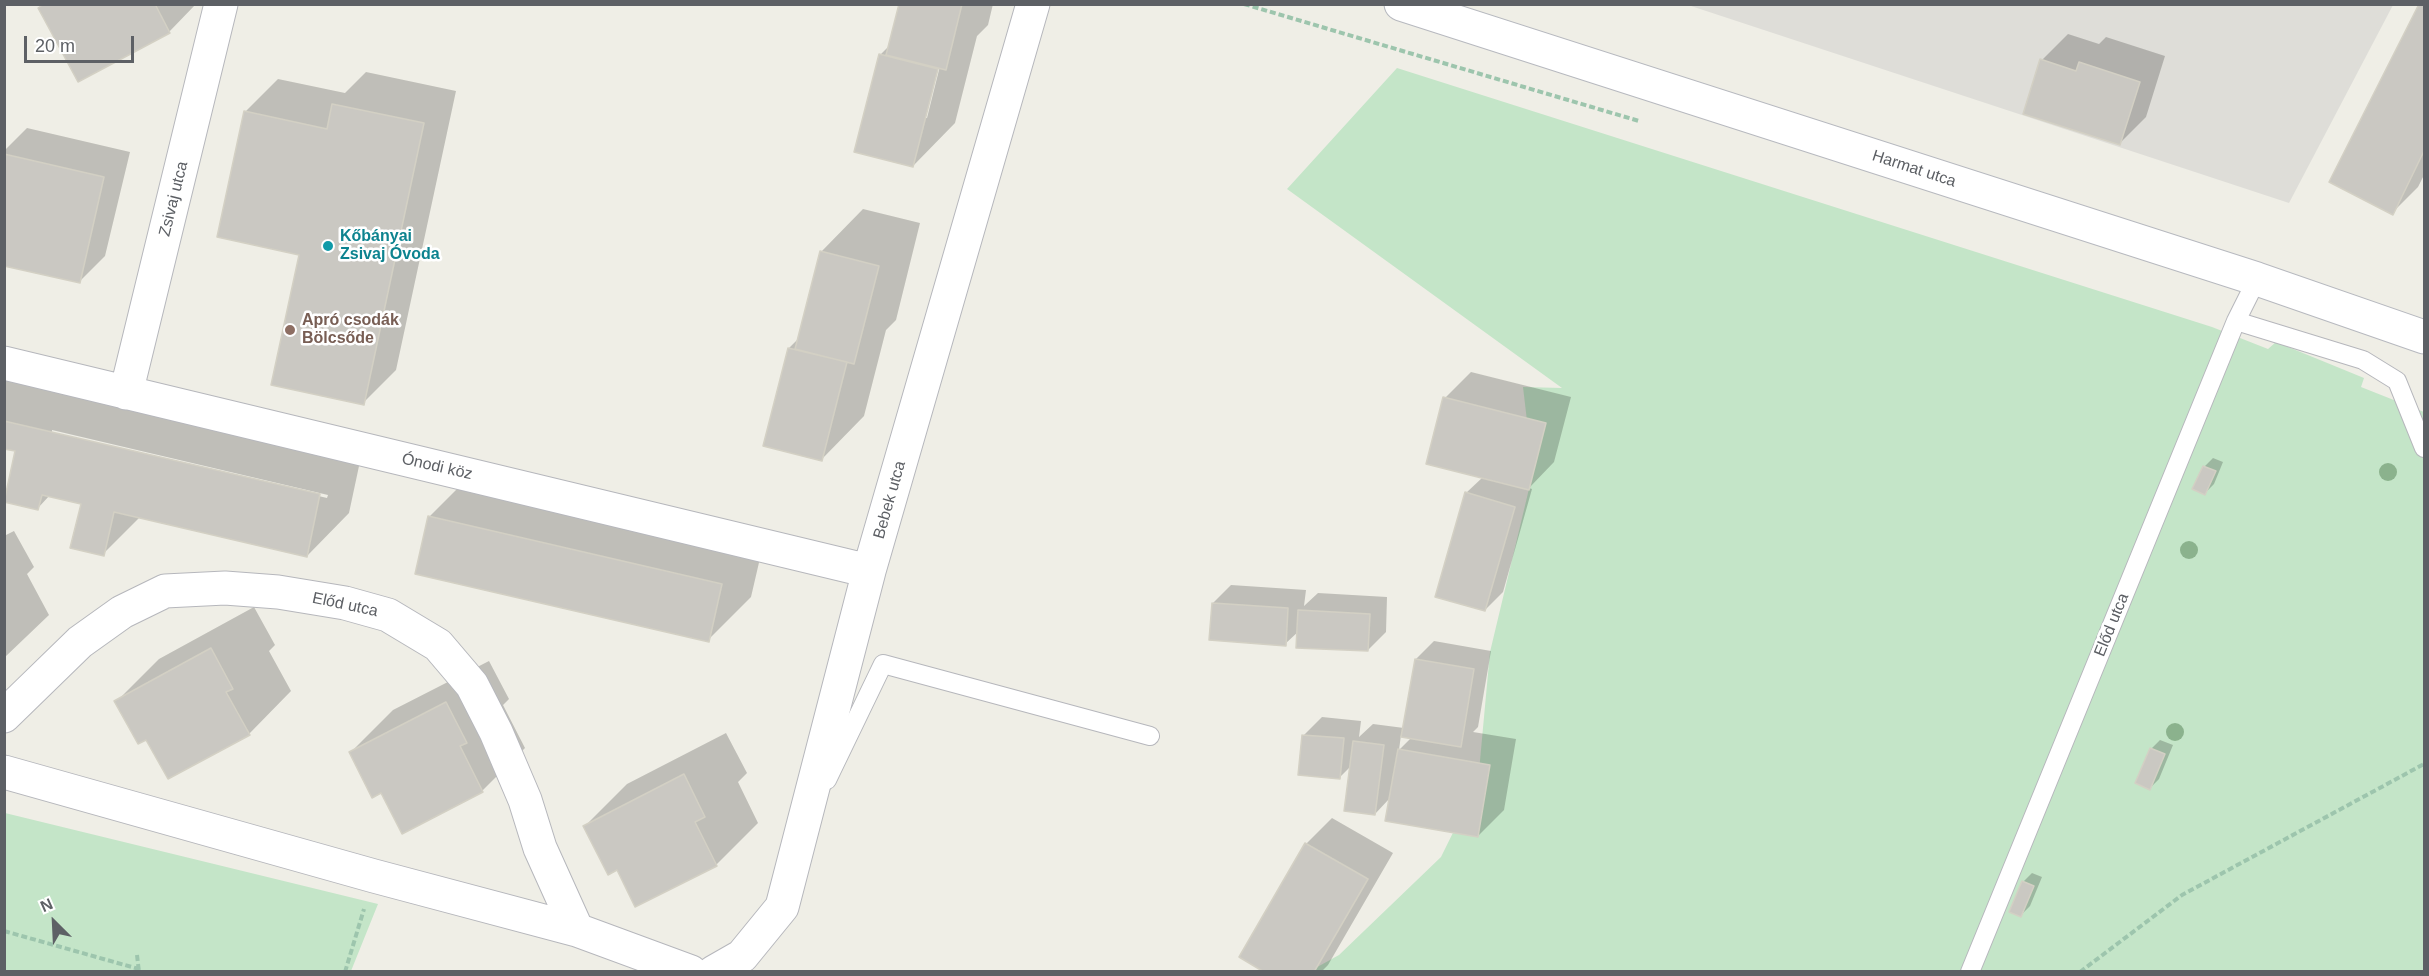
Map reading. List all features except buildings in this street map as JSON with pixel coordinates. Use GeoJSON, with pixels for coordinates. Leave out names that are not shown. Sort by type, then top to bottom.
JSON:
{"type":"FeatureCollection","features":[{"type":"Feature","properties":{"kind":"street","name":"Zsivaj utca"},"geometry":{"type":"LineString","coordinates":[[126,393],[221,4]]}},
{"type":"Feature","properties":{"kind":"street","name":"Bebek utca"},"geometry":{"type":"LineString","coordinates":[[714,972],[742,956],[782,906],[869,571],[1033,4]]}},
{"type":"Feature","properties":{"kind":"street","name":"Harmat utca"},"geometry":{"type":"LineString","coordinates":[[1401,4],[2257,279],[2424,337]]}},
{"type":"Feature","properties":{"kind":"street","name":"Ónodi köz"},"geometry":{"type":"LineString","coordinates":[[4,363],[869,571]]}},
{"type":"Feature","properties":{"kind":"street","name":"Előd utca"},"geometry":{"type":"LineString","coordinates":[[4,716],[80,642],[122,612],[165,591],[225,588],[278,592],[345,603],[388,615],[438,645],[472,685],[504,751],[525,800],[540,848],[577,930]]}},
{"type":"Feature","properties":{"kind":"street"},"geometry":{"type":"LineString","coordinates":[[4,772],[577,930],[691,972]]}},
{"type":"Feature","properties":{"kind":"lane","name":"Előd utca"},"geometry":{"type":"LineString","coordinates":[[1970,972],[2236,321],[2257,279]]}},
{"type":"Feature","properties":{"kind":"lane"},"geometry":{"type":"LineString","coordinates":[[2236,321],[2362,360],[2397,381],[2424,448]]}},
{"type":"Feature","properties":{"kind":"lane"},"geometry":{"type":"LineString","coordinates":[[799,839],[883,664],[1150,736]]}},
{"type":"Feature","properties":{"kind":"path"},"geometry":{"type":"LineString","coordinates":[[2080,972],[2182,895],[2424,764]]}},
{"type":"Feature","properties":{"kind":"path"},"geometry":{"type":"LineString","coordinates":[[345,972],[375,876]]}},
{"type":"Feature","properties":{"kind":"path"},"geometry":{"type":"LineString","coordinates":[[4,931],[139,970],[137,955]]}},
{"type":"Feature","properties":{"kind":"shaded area"},"geometry":{"type":"Polygon","coordinates":[[[1688,5],[2393,5],[2289,203],[1688,5]]]}},
{"type":"Feature","properties":{"kind":"green space"},"geometry":{"type":"Polygon","coordinates":[[[1397,68],[2212,327],[2268,349],[2276,342],[2364,378],[2361,387],[2424,412],[2424,971],[1310,971],[1339,955],[1441,857],[1478,782],[1490,652],[1533,472],[1523,387],[1562,388],[1287,189],[1397,68]]]}},
{"type":"Feature","properties":{"kind":"green space"},"geometry":{"type":"Polygon","coordinates":[[[5,813],[378,904],[351,971],[5,971],[5,813]]]}},
{"type":"Feature","properties":{"kind":"place","name":"Kőbányai Zsivaj Óvoda"},"geometry":{"type":"Point","coordinates":[328,246]}},
{"type":"Feature","properties":{"kind":"place","name":"Apró csodák Bölcsőde"},"geometry":{"type":"Point","coordinates":[290,330]}}]}
